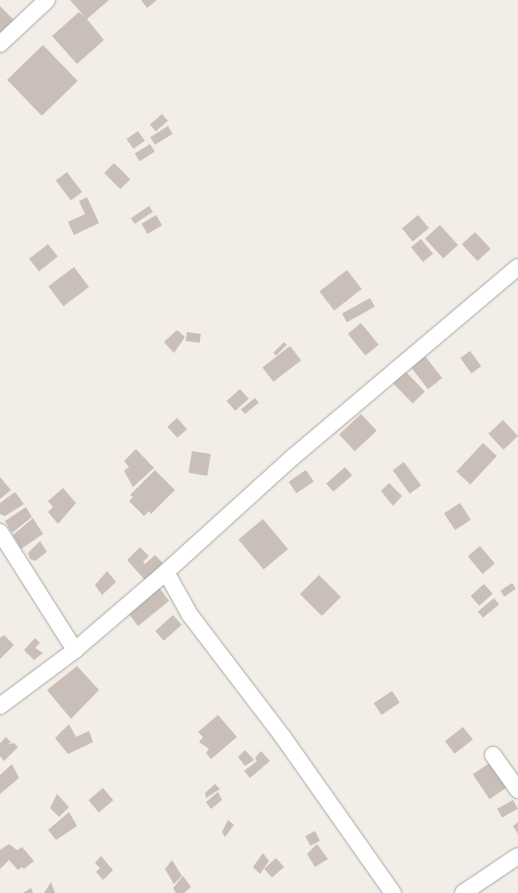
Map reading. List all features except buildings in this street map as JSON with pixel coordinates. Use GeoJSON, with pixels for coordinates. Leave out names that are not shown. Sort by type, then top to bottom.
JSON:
{"type":"FeatureCollection","features":[{"type":"Feature","properties":{"kind":"street"},"geometry":{"type":"LineString","coordinates":[[0,44],[47,0]]}},
{"type":"Feature","properties":{"kind":"street"},"geometry":{"type":"LineString","coordinates":[[0,706],[75,650],[166,572],[293,457],[518,267]]}},
{"type":"Feature","properties":{"kind":"street"},"geometry":{"type":"LineString","coordinates":[[0,532],[75,650]]}},
{"type":"Feature","properties":{"kind":"street"},"geometry":{"type":"LineString","coordinates":[[166,572],[190,615],[283,737],[393,893]]}},
{"type":"Feature","properties":{"kind":"street"},"geometry":{"type":"LineString","coordinates":[[493,755],[518,790]]}},
{"type":"Feature","properties":{"kind":"street"},"geometry":{"type":"LineString","coordinates":[[463,893],[518,856]]}}]}
